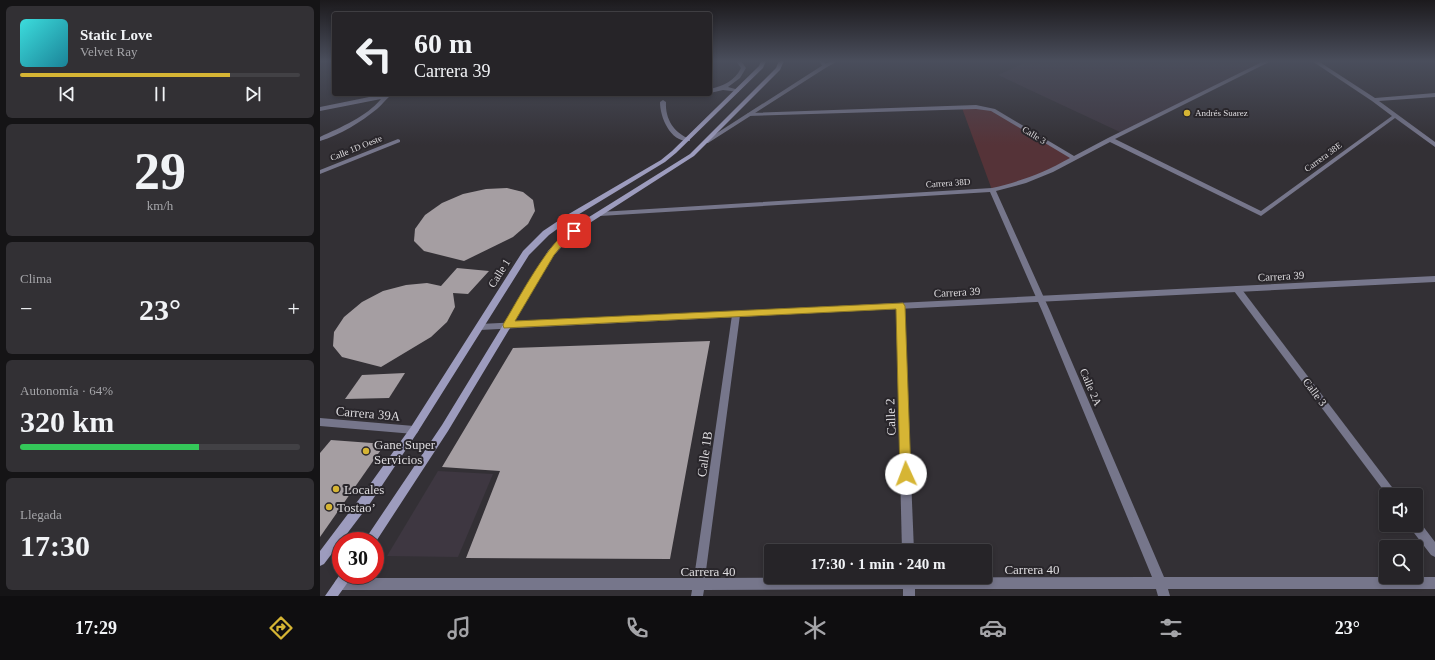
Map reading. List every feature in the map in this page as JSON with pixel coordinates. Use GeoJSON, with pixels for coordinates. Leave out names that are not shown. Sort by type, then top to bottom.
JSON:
{"type":"FeatureCollection","features":[{"type":"Feature","properties":{"kind":"main road","name":"Calle 1"},"geometry":{"type":"LineString","coordinates":[[320,560],[367,498],[414,430],[526,253],[546,232],[568,217],[663,161],[688,140],[739,89]]}},
{"type":"Feature","properties":{"kind":"main road"},"geometry":{"type":"LineString","coordinates":[[376,532],[445,428],[551,253],[565,238],[583,224],[678,165],[706,142],[758,89]]}},
{"type":"Feature","properties":{"kind":"main road"},"geometry":{"type":"LineString","coordinates":[[331,596],[341,584]]}},
{"type":"Feature","properties":{"kind":"street"},"geometry":{"type":"LineString","coordinates":[[727,89],[737,91]]}},
{"type":"Feature","properties":{"kind":"street"},"geometry":{"type":"LineString","coordinates":[[706,142],[787,89]]}},
{"type":"Feature","properties":{"kind":"street","name":"Carrera 38D"},"geometry":{"type":"LineString","coordinates":[[600,214],[992,190],[1024,182],[1075,159],[1110,139],[1212,89]]}},
{"type":"Feature","properties":{"kind":"street"},"geometry":{"type":"LineString","coordinates":[[1357,89],[1396,115],[1435,145]]}},
{"type":"Feature","properties":{"kind":"street"},"geometry":{"type":"LineString","coordinates":[[1374,100],[1435,95]]}},
{"type":"Feature","properties":{"kind":"street"},"geometry":{"type":"LineString","coordinates":[[320,109],[382,96]]}},
{"type":"Feature","properties":{"kind":"street"},"geometry":{"type":"LineString","coordinates":[[320,139],[366,115],[386,96]]}},
{"type":"Feature","properties":{"kind":"street"},"geometry":{"type":"LineString","coordinates":[[662,102],[664,118],[670,127],[680,137],[688,140]]}},
{"type":"Feature","properties":{"kind":"street","name":"Calle 3"},"geometry":{"type":"LineString","coordinates":[[749,115],[976,107],[993,110],[1075,159]]}},
{"type":"Feature","properties":{"kind":"street","name":"Carrera 38E"},"geometry":{"type":"LineString","coordinates":[[1110,139],[1261,214],[1396,115]]}},
{"type":"Feature","properties":{"kind":"street","name":"Calle 1D Oeste"},"geometry":{"type":"LineString","coordinates":[[320,172],[398,141]]}},
{"type":"Feature","properties":{"kind":"street","name":"Calle 2A"},"geometry":{"type":"LineString","coordinates":[[992,190],[1041,299],[1160,583],[1164,596]]}},
{"type":"Feature","properties":{"kind":"street","name":"Carrera 39"},"geometry":{"type":"LineString","coordinates":[[480,327],[1435,279]]}},
{"type":"Feature","properties":{"kind":"street","name":"Calle 3"},"geometry":{"type":"LineString","coordinates":[[1237,289],[1387,488]]}},
{"type":"Feature","properties":{"kind":"street","name":"Calle 2"},"geometry":{"type":"LineString","coordinates":[[900,306],[908,544]]}},
{"type":"Feature","properties":{"kind":"street","name":"Calle 1B"},"geometry":{"type":"LineString","coordinates":[[699,590],[736,315]]}},
{"type":"Feature","properties":{"kind":"street","name":"Carrera 39A"},"geometry":{"type":"LineString","coordinates":[[320,422],[414,430]]}},
{"type":"Feature","properties":{"kind":"street"},"geometry":{"type":"LineString","coordinates":[[1420,532],[1435,551]]}},
{"type":"Feature","properties":{"kind":"street","name":"Carrera 40"},"geometry":{"type":"LineString","coordinates":[[384,581],[699,590],[825,584]]}},
{"type":"Feature","properties":{"kind":"street","name":"Carrera 40"},"geometry":{"type":"LineString","coordinates":[[992,581],[1160,583],[1435,583]]}},
{"type":"Feature","properties":{"kind":"street"},"geometry":{"type":"LineString","coordinates":[[909,584],[909,596]]}},
{"type":"Feature","properties":{"kind":"shaded area"},"geometry":{"type":"Polygon","coordinates":[[[1028,89],[1212,89],[1122,133],[1028,89]]]}},
{"type":"Feature","properties":{"kind":"shaded area"},"geometry":{"type":"Polygon","coordinates":[[[962,108],[993,110],[1075,159],[1051,171],[992,190],[962,108]]]}},
{"type":"Feature","properties":{"kind":"shaded area"},"geometry":{"type":"Polygon","coordinates":[[[438,471],[493,474],[458,557],[387,556],[438,471]]]}},
{"type":"Feature","properties":{"kind":"building"},"geometry":{"type":"Polygon","coordinates":[[[507,188],[523,192],[533,200],[535,211],[528,224],[513,237],[464,261],[424,251],[414,241],[415,229],[425,215],[442,203],[463,194],[486,189],[507,188]]]}},
{"type":"Feature","properties":{"kind":"building"},"geometry":{"type":"Polygon","coordinates":[[[457,268],[489,271],[468,294],[453,293],[455,307],[447,322],[431,337],[381,367],[342,357],[333,346],[334,332],[344,317],[362,302],[383,291],[406,285],[427,283],[441,286],[457,268]]]}},
{"type":"Feature","properties":{"kind":"building"},"geometry":{"type":"Polygon","coordinates":[[[710,341],[670,559],[466,558],[500,471],[442,467],[513,348],[710,341]]]}},
{"type":"Feature","properties":{"kind":"building"},"geometry":{"type":"Polygon","coordinates":[[[405,373],[389,398],[345,399],[362,375],[405,373]]]}},
{"type":"Feature","properties":{"kind":"building","name":"Locales"},"geometry":{"type":"Polygon","coordinates":[[[331,440],[385,444],[320,537],[320,453],[331,440]]]}},
{"type":"Feature","properties":{"kind":"place","name":"Andrés Suarez"},"geometry":{"type":"Point","coordinates":[1187,113]}},
{"type":"Feature","properties":{"kind":"place","name":"Gane Super Servicios"},"geometry":{"type":"Point","coordinates":[366,451]}},
{"type":"Feature","properties":{"kind":"place","name":"Locales"},"geometry":{"type":"Point","coordinates":[336,489]}},
{"type":"Feature","properties":{"kind":"place","name":"Tostao’"},"geometry":{"type":"Point","coordinates":[329,507]}},
{"type":"Feature","properties":{"kind":"route"},"geometry":{"type":"LineString","coordinates":[[574,231],[551,253],[508,325],[900,306],[906,474]]}}]}
